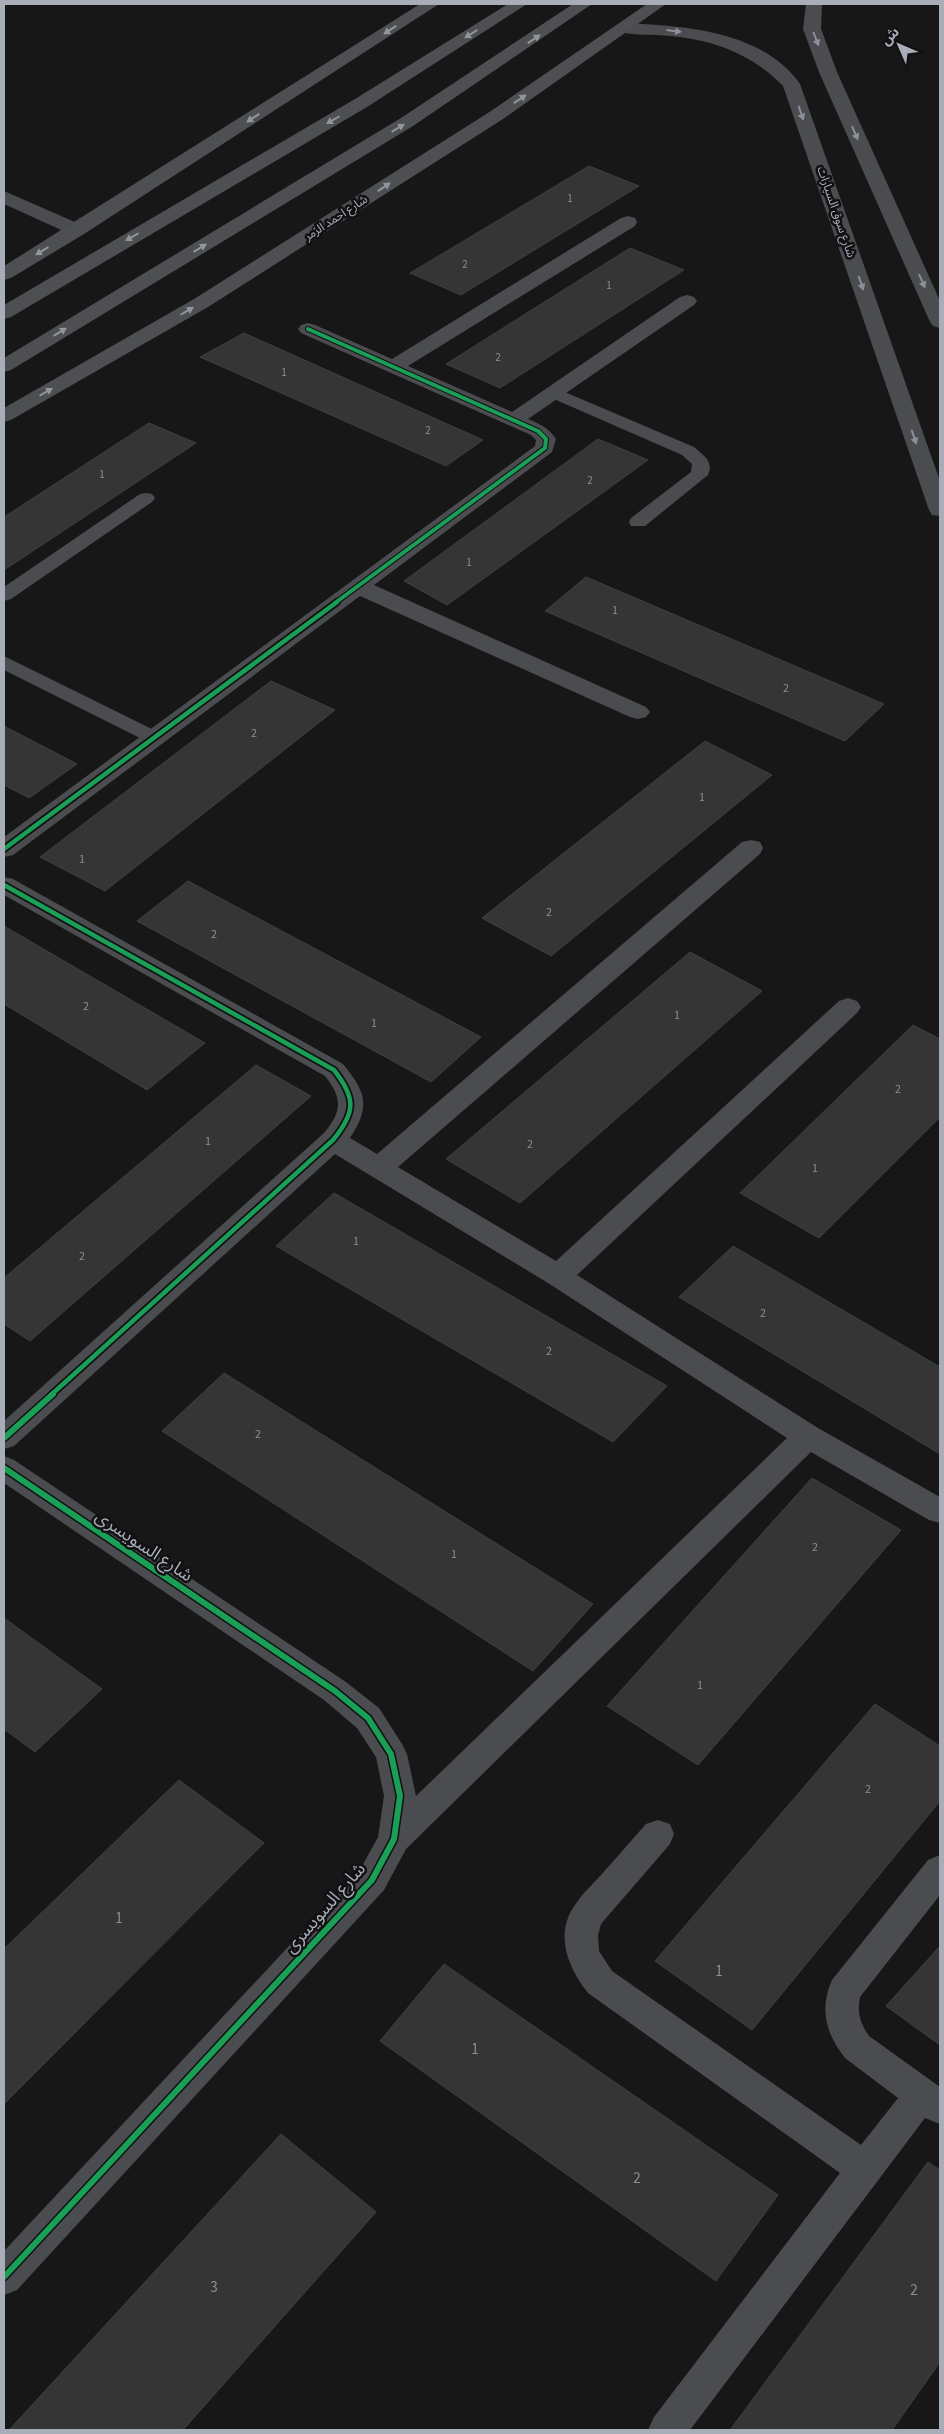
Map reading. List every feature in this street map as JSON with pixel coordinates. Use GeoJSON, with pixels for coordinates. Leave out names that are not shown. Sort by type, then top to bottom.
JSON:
{"type":"FeatureCollection","features":[{"type":"Feature","properties":{"kind":"main road"},"geometry":{"type":"LineString","coordinates":[[6,271],[77,230],[431,4]]}},
{"type":"Feature","properties":{"kind":"main road"},"geometry":{"type":"LineString","coordinates":[[4,366],[407,122],[584,4]]}},
{"type":"Feature","properties":{"kind":"main road","name":"شارع احمد الزمر"},"geometry":{"type":"LineString","coordinates":[[4,416],[201,304],[497,115],[626,28],[658,4]]}},
{"type":"Feature","properties":{"kind":"main road"},"geometry":{"type":"LineString","coordinates":[[4,313],[361,103],[516,6]]}},
{"type":"Feature","properties":{"kind":"street"},"geometry":{"type":"LineString","coordinates":[[814,4],[812,29],[828,72],[940,322]]}},
{"type":"Feature","properties":{"kind":"street","name":"شارع سوق السيارات"},"geometry":{"type":"LineString","coordinates":[[626,28],[678,31],[726,42],[766,60],[791,84],[940,510]]}},
{"type":"Feature","properties":{"kind":"street"},"geometry":{"type":"LineString","coordinates":[[4,197],[77,230]]}},
{"type":"Feature","properties":{"kind":"street"},"geometry":{"type":"LineString","coordinates":[[393,367],[628,222]]}},
{"type":"Feature","properties":{"kind":"street"},"geometry":{"type":"LineString","coordinates":[[513,420],[687,301]]}},
{"type":"Feature","properties":{"kind":"street"},"geometry":{"type":"LineString","coordinates":[[5,846],[155,738],[545,448],[546,444],[543,434],[308,329]]}},
{"type":"Feature","properties":{"kind":"street"},"geometry":{"type":"LineString","coordinates":[[359,587],[638,712]]}},
{"type":"Feature","properties":{"kind":"street"},"geometry":{"type":"LineString","coordinates":[[379,1168],[751,848]]}},
{"type":"Feature","properties":{"kind":"street"},"geometry":{"type":"LineString","coordinates":[[4,885],[334,1070],[348,1086],[352,1104],[347,1124],[333,1140],[4,1438]]}},
{"type":"Feature","properties":{"kind":"street"},"geometry":{"type":"LineString","coordinates":[[558,1276],[848,1007]]}},
{"type":"Feature","properties":{"kind":"street"},"geometry":{"type":"LineString","coordinates":[[333,1140],[558,1276],[808,1436],[940,1511]]}},
{"type":"Feature","properties":{"kind":"street"},"geometry":{"type":"LineString","coordinates":[[394,1839],[808,1436]]}},
{"type":"Feature","properties":{"kind":"street","name":"شارع السويسرى"},"geometry":{"type":"LineString","coordinates":[[4,1468],[335,1691],[368,1718],[391,1754],[400,1796],[394,1839],[372,1880],[4,2277]]}},
{"type":"Feature","properties":{"kind":"street"},"geometry":{"type":"LineString","coordinates":[[658,1834],[586,1916],[580,1933],[581,1951],[588,1967],[600,1982],[865,2169]]}},
{"type":"Feature","properties":{"kind":"street"},"geometry":{"type":"LineString","coordinates":[[667,2430],[865,2169],[931,2101],[857,2048],[847,2035],[841,2021],[840,2006],[844,1991],[940,1870]]}},
{"type":"Feature","properties":{"kind":"lane"},"geometry":{"type":"LineString","coordinates":[[553,392],[688,451],[701,462],[702,468],[699,475],[638,522]]}},
{"type":"Feature","properties":{"kind":"lane"},"geometry":{"type":"LineString","coordinates":[[4,595],[146,498]]}},
{"type":"Feature","properties":{"kind":"lane"},"geometry":{"type":"LineString","coordinates":[[4,662],[155,738]]}},
{"type":"Feature","properties":{"kind":"building"},"geometry":{"type":"Polygon","coordinates":[[[589,166],[639,186],[461,295],[410,273],[589,166]]]}},
{"type":"Feature","properties":{"kind":"building"},"geometry":{"type":"Polygon","coordinates":[[[630,248],[684,270],[500,388],[446,364],[630,248]]]}},
{"type":"Feature","properties":{"kind":"building"},"geometry":{"type":"Polygon","coordinates":[[[244,333],[483,440],[446,466],[200,357],[244,333]]]}},
{"type":"Feature","properties":{"kind":"building"},"geometry":{"type":"Polygon","coordinates":[[[149,423],[196,443],[4,570],[4,517],[149,423]]]}},
{"type":"Feature","properties":{"kind":"building"},"geometry":{"type":"Polygon","coordinates":[[[598,439],[648,460],[447,605],[404,581],[598,439]]]}},
{"type":"Feature","properties":{"kind":"building"},"geometry":{"type":"Polygon","coordinates":[[[586,577],[884,704],[845,741],[545,611],[586,577]]]}},
{"type":"Feature","properties":{"kind":"building"},"geometry":{"type":"Polygon","coordinates":[[[271,681],[335,710],[105,891],[40,857],[271,681]]]}},
{"type":"Feature","properties":{"kind":"building"},"geometry":{"type":"Polygon","coordinates":[[[4,726],[77,764],[29,798],[4,785],[4,726]]]}},
{"type":"Feature","properties":{"kind":"building"},"geometry":{"type":"Polygon","coordinates":[[[705,741],[772,775],[551,956],[482,918],[705,741]]]}},
{"type":"Feature","properties":{"kind":"building"},"geometry":{"type":"Polygon","coordinates":[[[188,881],[481,1037],[431,1082],[137,921],[188,881]]]}},
{"type":"Feature","properties":{"kind":"building"},"geometry":{"type":"Polygon","coordinates":[[[4,926],[205,1043],[147,1090],[4,1004],[4,926]]]}},
{"type":"Feature","properties":{"kind":"building"},"geometry":{"type":"Polygon","coordinates":[[[690,952],[762,991],[520,1203],[446,1159],[690,952]]]}},
{"type":"Feature","properties":{"kind":"building"},"geometry":{"type":"Polygon","coordinates":[[[913,1025],[940,1039],[940,1117],[819,1238],[740,1193],[913,1025]]]}},
{"type":"Feature","properties":{"kind":"building"},"geometry":{"type":"Polygon","coordinates":[[[256,1065],[311,1096],[30,1341],[4,1324],[4,1278],[256,1065]]]}},
{"type":"Feature","properties":{"kind":"building"},"geometry":{"type":"Polygon","coordinates":[[[334,1193],[667,1386],[613,1442],[276,1246],[334,1193]]]}},
{"type":"Feature","properties":{"kind":"building"},"geometry":{"type":"Polygon","coordinates":[[[733,1246],[940,1367],[940,1454],[679,1297],[733,1246]]]}},
{"type":"Feature","properties":{"kind":"building"},"geometry":{"type":"Polygon","coordinates":[[[224,1373],[593,1604],[533,1671],[162,1431],[224,1373]]]}},
{"type":"Feature","properties":{"kind":"building"},"geometry":{"type":"Polygon","coordinates":[[[812,1478],[901,1530],[698,1765],[607,1706],[812,1478]]]}},
{"type":"Feature","properties":{"kind":"building"},"geometry":{"type":"Polygon","coordinates":[[[4,1618],[102,1689],[35,1752],[4,1729],[4,1618]]]}},
{"type":"Feature","properties":{"kind":"building"},"geometry":{"type":"Polygon","coordinates":[[[875,1704],[940,1746],[940,1801],[752,2030],[655,1961],[875,1704]]]}},
{"type":"Feature","properties":{"kind":"building"},"geometry":{"type":"Polygon","coordinates":[[[179,1780],[264,1843],[4,2104],[4,1949],[179,1780]]]}},
{"type":"Feature","properties":{"kind":"building"},"geometry":{"type":"Polygon","coordinates":[[[940,1946],[940,2045],[886,2006],[940,1946]]]}},
{"type":"Feature","properties":{"kind":"building"},"geometry":{"type":"Polygon","coordinates":[[[444,1964],[778,2195],[716,2281],[380,2041],[444,1964]]]}},
{"type":"Feature","properties":{"kind":"building"},"geometry":{"type":"Polygon","coordinates":[[[281,2134],[376,2212],[183,2430],[9,2430],[281,2134]]]}},
{"type":"Feature","properties":{"kind":"building"},"geometry":{"type":"Polygon","coordinates":[[[928,2162],[940,2170],[940,2362],[892,2430],[730,2430],[928,2162]]]}},
{"type":"Feature","properties":{"kind":"cycle path"},"geometry":{"type":"LineString","coordinates":[[4,849],[545,448],[546,439],[538,431],[308,329]]}},
{"type":"Feature","properties":{"kind":"cycle path"},"geometry":{"type":"LineString","coordinates":[[4,885],[334,1070],[347,1089],[352,1105],[347,1122],[333,1140],[4,1438]]}},
{"type":"Feature","properties":{"kind":"cycle path"},"geometry":{"type":"LineString","coordinates":[[4,1468],[335,1691],[368,1718],[391,1754],[400,1796],[394,1839],[372,1880],[4,2277]]}}]}
